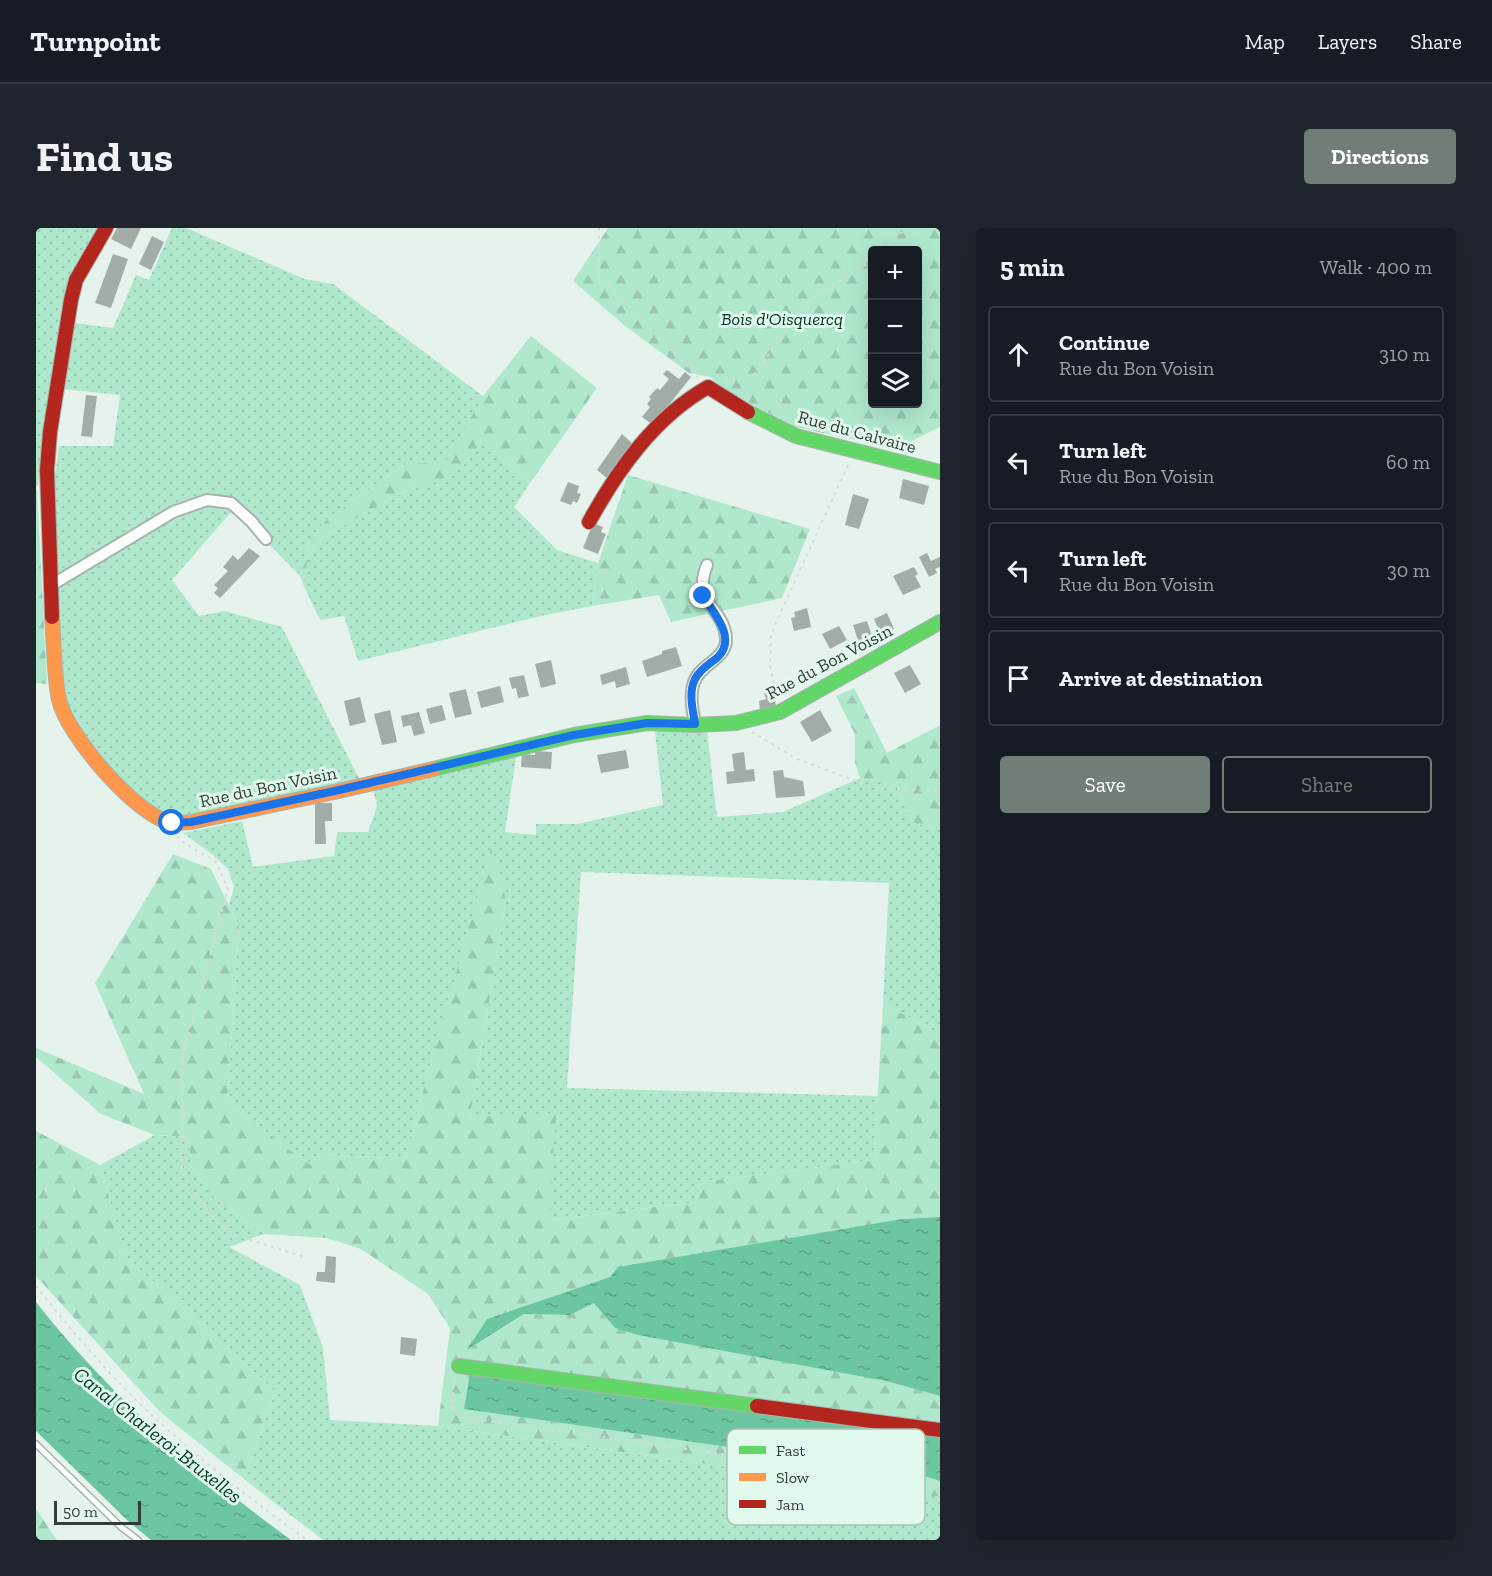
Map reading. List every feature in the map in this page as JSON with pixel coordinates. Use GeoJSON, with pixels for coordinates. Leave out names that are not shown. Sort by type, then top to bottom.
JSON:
{"type":"FeatureCollection","features":[{"type":"Feature","properties":{"kind":"street"},"geometry":{"type":"LineString","coordinates":[[106,228],[76,280],[50,432],[47,470],[50,586],[59,701],[69,724],[99,766],[128,795],[156,816],[172,823]]}},
{"type":"Feature","properties":{"kind":"street"},"geometry":{"type":"LineString","coordinates":[[589,522],[608,487],[664,418],[687,399],[708,387]]}},
{"type":"Feature","properties":{"kind":"street","name":"Rue du Calvaire"},"geometry":{"type":"LineString","coordinates":[[708,387],[796,436],[940,472]]}},
{"type":"Feature","properties":{"kind":"street"},"geometry":{"type":"LineString","coordinates":[[50,586],[173,512],[207,500],[231,503],[266,539]]}},
{"type":"Feature","properties":{"kind":"street"},"geometry":{"type":"LineString","coordinates":[[695,724],[691,697],[694,681],[703,668],[724,650],[726,640],[720,621],[703,596],[702,583],[707,565]]}},
{"type":"Feature","properties":{"kind":"street","name":"Rue du Bon Voisin"},"geometry":{"type":"LineString","coordinates":[[172,823],[191,822],[318,795],[574,735],[647,723],[736,723],[780,712],[940,622]]}},
{"type":"Feature","properties":{"kind":"street"},"geometry":{"type":"LineString","coordinates":[[459,1366],[940,1430]]}},
{"type":"Feature","properties":{"kind":"lane"},"geometry":{"type":"LineString","coordinates":[[36,1444],[121,1527],[138,1540]]}},
{"type":"Feature","properties":{"kind":"path"},"geometry":{"type":"LineString","coordinates":[[599,228],[599,276],[708,387],[755,374],[806,302],[868,264]]}},
{"type":"Feature","properties":{"kind":"path"},"geometry":{"type":"LineString","coordinates":[[889,246],[906,228]]}},
{"type":"Feature","properties":{"kind":"path"},"geometry":{"type":"LineString","coordinates":[[780,712],[770,666],[771,634],[855,451]]}},
{"type":"Feature","properties":{"kind":"path"},"geometry":{"type":"LineString","coordinates":[[736,723],[795,758],[872,787],[940,792]]}},
{"type":"Feature","properties":{"kind":"path"},"geometry":{"type":"LineString","coordinates":[[172,823],[174,832],[180,840],[216,862],[228,889],[182,1057],[182,1172],[213,1220],[237,1236],[305,1257]]}},
{"type":"Feature","properties":{"kind":"path"},"geometry":{"type":"LineString","coordinates":[[36,1286],[67,1325],[133,1396],[206,1463],[307,1540]]}},
{"type":"Feature","properties":{"kind":"path"},"geometry":{"type":"LineString","coordinates":[[459,1366],[451,1392],[451,1405],[459,1417],[727,1455]]}},
{"type":"Feature","properties":{"kind":"path"},"geometry":{"type":"LineString","coordinates":[[925,1483],[940,1488]]}},
{"type":"Feature","properties":{"kind":"green space"},"geometry":{"type":"Polygon","coordinates":[[[36,228],[99,228],[69,288],[38,485],[36,486],[36,228]]]}},
{"type":"Feature","properties":{"kind":"green space"},"geometry":{"type":"Polygon","coordinates":[[[172,228],[186,228],[305,279],[333,284],[487,399],[445,463],[408,463],[324,522],[309,541],[300,576],[269,544],[269,537],[239,503],[172,580],[199,616],[224,611],[282,627],[361,782],[176,818],[164,815],[119,779],[76,729],[61,693],[58,658],[55,475],[59,446],[113,446],[120,395],[63,389],[75,323],[113,328],[136,275],[149,280],[172,228]]]}},
{"type":"Feature","properties":{"kind":"green space","name":"Bois d'Oisquercq"},"geometry":{"type":"Polygon","coordinates":[[[608,228],[940,228],[940,427],[895,449],[796,427],[730,393],[710,377],[689,373],[625,326],[573,281],[608,228]]]}},
{"type":"Feature","properties":{"kind":"green space"},"geometry":{"type":"Polygon","coordinates":[[[531,336],[597,388],[530,483],[481,442],[468,460],[447,481],[418,485],[321,539],[309,555],[303,584],[300,576],[309,541],[324,522],[408,463],[445,463],[483,396],[531,336]]]}},
{"type":"Feature","properties":{"kind":"green space"},"geometry":{"type":"Polygon","coordinates":[[[481,442],[530,483],[514,507],[557,550],[598,563],[592,606],[541,616],[358,661],[344,616],[320,620],[303,584],[309,555],[321,539],[373,508],[418,485],[447,480],[468,460],[481,442]]]}},
{"type":"Feature","properties":{"kind":"green space"},"geometry":{"type":"Polygon","coordinates":[[[628,475],[810,529],[782,598],[671,622],[659,595],[592,606],[598,563],[628,475]]]}},
{"type":"Feature","properties":{"kind":"green space"},"geometry":{"type":"Polygon","coordinates":[[[37,490],[47,684],[36,683],[37,490]]]}},
{"type":"Feature","properties":{"kind":"green space"},"geometry":{"type":"Polygon","coordinates":[[[854,688],[887,753],[940,725],[940,829],[913,823],[896,785],[860,778],[855,763],[855,734],[836,696],[854,688]]]}},
{"type":"Feature","properties":{"kind":"green space"},"geometry":{"type":"Polygon","coordinates":[[[707,730],[717,817],[783,812],[860,778],[896,785],[913,823],[940,829],[940,1035],[883,1003],[889,883],[581,872],[567,1088],[878,1096],[874,1160],[701,1182],[696,1202],[549,1220],[470,1117],[506,899],[491,850],[404,1159],[320,1154],[309,1164],[227,1103],[239,926],[229,905],[234,887],[228,869],[183,833],[242,821],[253,867],[334,856],[337,832],[368,832],[377,806],[373,790],[516,757],[505,832],[536,835],[536,824],[577,824],[663,805],[655,731],[707,730]]]}},
{"type":"Feature","properties":{"kind":"green space"},"geometry":{"type":"Polygon","coordinates":[[[491,848],[506,899],[470,1117],[556,1113],[549,1220],[696,1202],[701,1182],[874,1160],[883,1003],[940,1035],[940,1217],[902,1219],[610,1277],[487,1319],[469,1349],[524,1314],[570,1315],[594,1303],[615,1328],[886,1381],[940,1396],[940,1434],[925,1433],[925,1429],[845,1429],[464,1409],[727,1447],[727,1467],[438,1426],[450,1328],[428,1294],[361,1249],[327,1238],[264,1234],[214,1198],[192,1168],[188,1137],[155,1135],[101,1114],[36,1057],[36,1048],[144,1094],[95,983],[173,854],[211,869],[239,926],[227,1103],[309,1164],[320,1154],[404,1159],[491,848]]]}},
{"type":"Feature","properties":{"kind":"green space"},"geometry":{"type":"Polygon","coordinates":[[[36,1131],[100,1165],[126,1257],[275,1391],[244,1479],[160,1412],[36,1276],[36,1131]]]}},
{"type":"Feature","properties":{"kind":"green space"},"geometry":{"type":"Polygon","coordinates":[[[155,1135],[188,1137],[192,1168],[214,1198],[264,1234],[229,1247],[300,1285],[323,1348],[330,1420],[438,1426],[727,1467],[727,1525],[925,1525],[925,1495],[940,1497],[940,1540],[323,1540],[244,1479],[275,1391],[126,1257],[100,1165],[155,1135]]]}},
{"type":"Feature","properties":{"kind":"green space"},"geometry":{"type":"Polygon","coordinates":[[[925,1476],[940,1481],[940,1497],[925,1495],[925,1476]]]}},
{"type":"Feature","properties":{"kind":"green space"},"geometry":{"type":"Polygon","coordinates":[[[36,1509],[57,1540],[36,1540],[36,1509]]]}},
{"type":"Feature","properties":{"kind":"water"},"geometry":{"type":"Polygon","coordinates":[[[940,1217],[940,1396],[886,1381],[638,1335],[615,1328],[594,1303],[570,1315],[524,1314],[467,1350],[487,1319],[610,1277],[618,1267],[902,1219],[940,1217]]]}},
{"type":"Feature","properties":{"kind":"water","name":"Canal Charleroi-Bruxelles"},"geometry":{"type":"Polygon","coordinates":[[[36,1302],[93,1368],[155,1430],[222,1487],[291,1540],[151,1540],[128,1521],[36,1431],[36,1302]]]}},
{"type":"Feature","properties":{"kind":"water"},"geometry":{"type":"Polygon","coordinates":[[[470,1374],[901,1429],[727,1429],[727,1447],[464,1409],[470,1374]]]}},
{"type":"Feature","properties":{"kind":"water"},"geometry":{"type":"Polygon","coordinates":[[[925,1432],[940,1434],[940,1481],[925,1476],[925,1432]]]}},
{"type":"Feature","properties":{"kind":"building"},"geometry":{"type":"Polygon","coordinates":[[[117,228],[141,228],[131,249],[111,239],[117,228]]]}},
{"type":"Feature","properties":{"kind":"building"},"geometry":{"type":"Polygon","coordinates":[[[152,236],[164,242],[151,270],[139,264],[152,236]]]}},
{"type":"Feature","properties":{"kind":"building"},"geometry":{"type":"Polygon","coordinates":[[[113,254],[128,259],[111,308],[95,303],[113,254]]]}},
{"type":"Feature","properties":{"kind":"building"},"geometry":{"type":"Polygon","coordinates":[[[667,370],[679,379],[685,372],[691,377],[653,425],[642,417],[650,407],[647,404],[651,399],[649,397],[657,388],[660,390],[669,379],[663,374],[667,370]]]}},
{"type":"Feature","properties":{"kind":"building"},"geometry":{"type":"Polygon","coordinates":[[[86,395],[97,396],[92,437],[81,436],[86,395]]]}},
{"type":"Feature","properties":{"kind":"building"},"geometry":{"type":"Polygon","coordinates":[[[622,434],[634,445],[608,479],[597,470],[622,434]]]}},
{"type":"Feature","properties":{"kind":"building"},"geometry":{"type":"Polygon","coordinates":[[[903,479],[929,486],[924,505],[899,498],[903,479]]]}},
{"type":"Feature","properties":{"kind":"building"},"geometry":{"type":"Polygon","coordinates":[[[568,482],[579,486],[577,493],[581,494],[577,503],[573,501],[571,505],[560,501],[568,482]]]}},
{"type":"Feature","properties":{"kind":"building"},"geometry":{"type":"Polygon","coordinates":[[[853,494],[869,499],[859,529],[845,525],[853,494]]]}},
{"type":"Feature","properties":{"kind":"building"},"geometry":{"type":"Polygon","coordinates":[[[593,523],[603,527],[601,532],[606,534],[598,554],[583,548],[593,523]]]}},
{"type":"Feature","properties":{"kind":"building"},"geometry":{"type":"Polygon","coordinates":[[[249,548],[260,556],[220,598],[214,593],[218,588],[214,585],[228,571],[223,567],[233,555],[238,560],[249,548]]]}},
{"type":"Feature","properties":{"kind":"building"},"geometry":{"type":"Polygon","coordinates":[[[927,553],[931,561],[940,557],[940,567],[935,569],[937,573],[929,577],[919,557],[927,553]]]}},
{"type":"Feature","properties":{"kind":"building"},"geometry":{"type":"Polygon","coordinates":[[[914,567],[918,574],[915,576],[921,587],[903,595],[893,576],[914,567]]]}},
{"type":"Feature","properties":{"kind":"building"},"geometry":{"type":"Polygon","coordinates":[[[807,608],[811,627],[794,631],[791,618],[795,617],[794,612],[807,608]]]}},
{"type":"Feature","properties":{"kind":"building"},"geometry":{"type":"Polygon","coordinates":[[[887,613],[894,629],[881,635],[874,619],[887,613]]]}},
{"type":"Feature","properties":{"kind":"building"},"geometry":{"type":"Polygon","coordinates":[[[867,621],[874,642],[868,645],[869,650],[862,653],[853,625],[867,621]]]}},
{"type":"Feature","properties":{"kind":"building"},"geometry":{"type":"Polygon","coordinates":[[[839,626],[847,640],[830,649],[822,634],[839,626]]]}},
{"type":"Feature","properties":{"kind":"building"},"geometry":{"type":"Polygon","coordinates":[[[676,647],[682,666],[647,677],[642,661],[676,647]]]}},
{"type":"Feature","properties":{"kind":"building"},"geometry":{"type":"Polygon","coordinates":[[[551,660],[556,684],[541,688],[535,664],[551,660]]]}},
{"type":"Feature","properties":{"kind":"building"},"geometry":{"type":"Polygon","coordinates":[[[910,665],[921,684],[905,693],[894,673],[910,665]]]}},
{"type":"Feature","properties":{"kind":"building"},"geometry":{"type":"Polygon","coordinates":[[[626,667],[630,684],[616,688],[615,681],[602,685],[600,675],[626,667]]]}},
{"type":"Feature","properties":{"kind":"building"},"geometry":{"type":"Polygon","coordinates":[[[524,675],[529,696],[518,698],[516,688],[512,689],[509,678],[524,675]]]}},
{"type":"Feature","properties":{"kind":"building"},"geometry":{"type":"Polygon","coordinates":[[[772,684],[776,706],[760,710],[759,701],[766,699],[764,692],[768,690],[767,685],[772,684]]]}},
{"type":"Feature","properties":{"kind":"building"},"geometry":{"type":"Polygon","coordinates":[[[500,686],[504,702],[481,708],[477,692],[500,686]]]}},
{"type":"Feature","properties":{"kind":"building"},"geometry":{"type":"Polygon","coordinates":[[[466,689],[472,714],[455,718],[449,693],[466,689]]]}},
{"type":"Feature","properties":{"kind":"building"},"geometry":{"type":"Polygon","coordinates":[[[360,697],[366,722],[350,726],[344,701],[360,697]]]}},
{"type":"Feature","properties":{"kind":"building"},"geometry":{"type":"Polygon","coordinates":[[[442,705],[446,720],[430,724],[426,709],[442,705]]]}},
{"type":"Feature","properties":{"kind":"building"},"geometry":{"type":"Polygon","coordinates":[[[390,710],[397,742],[382,745],[374,714],[390,710]]]}},
{"type":"Feature","properties":{"kind":"building"},"geometry":{"type":"Polygon","coordinates":[[[820,710],[832,731],[812,742],[800,722],[820,710]]]}},
{"type":"Feature","properties":{"kind":"building"},"geometry":{"type":"Polygon","coordinates":[[[419,712],[425,733],[414,736],[411,725],[403,727],[401,716],[419,712]]]}},
{"type":"Feature","properties":{"kind":"building"},"geometry":{"type":"Polygon","coordinates":[[[626,750],[629,768],[601,773],[597,755],[626,750]]]}},
{"type":"Feature","properties":{"kind":"building"},"geometry":{"type":"Polygon","coordinates":[[[535,751],[552,752],[551,769],[521,767],[522,754],[535,755],[535,751]]]}},
{"type":"Feature","properties":{"kind":"building"},"geometry":{"type":"Polygon","coordinates":[[[744,752],[746,770],[754,769],[755,781],[727,784],[726,772],[734,771],[732,754],[744,752]]]}},
{"type":"Feature","properties":{"kind":"building"},"geometry":{"type":"Polygon","coordinates":[[[783,770],[784,777],[803,781],[805,796],[776,798],[773,771],[783,770]]]}},
{"type":"Feature","properties":{"kind":"building"},"geometry":{"type":"Polygon","coordinates":[[[315,803],[332,803],[332,821],[325,821],[326,844],[315,844],[315,803]]]}},
{"type":"Feature","properties":{"kind":"building"},"geometry":{"type":"Polygon","coordinates":[[[326,1256],[336,1257],[335,1283],[316,1281],[317,1272],[325,1272],[326,1256]]]}},
{"type":"Feature","properties":{"kind":"building"},"geometry":{"type":"Polygon","coordinates":[[[401,1337],[417,1339],[415,1356],[400,1354],[401,1337]]]}},
{"type":"Feature","properties":{"kind":"traffic: fast"},"geometry":{"type":"LineString","coordinates":[[748,412],[796,436],[940,472]]}},
{"type":"Feature","properties":{"kind":"traffic: fast"},"geometry":{"type":"LineString","coordinates":[[433,769],[574,735],[647,723],[695,725],[736,723],[780,712],[940,622]]}},
{"type":"Feature","properties":{"kind":"traffic: fast"},"geometry":{"type":"LineString","coordinates":[[459,1366],[757,1406]]}},
{"type":"Feature","properties":{"kind":"traffic: slow"},"geometry":{"type":"LineString","coordinates":[[52,617],[57,691],[65,715],[75,733],[89,753],[123,791],[157,817],[172,823],[191,822],[433,769]]}},
{"type":"Feature","properties":{"kind":"traffic: jam"},"geometry":{"type":"LineString","coordinates":[[52,617],[47,470],[50,432],[76,280],[106,228]]}},
{"type":"Feature","properties":{"kind":"traffic: jam"},"geometry":{"type":"LineString","coordinates":[[589,522],[625,464],[655,429],[689,399],[708,387],[748,412]]}},
{"type":"Feature","properties":{"kind":"traffic: jam"},"geometry":{"type":"LineString","coordinates":[[757,1406],[940,1430]]}},
{"type":"Feature","properties":{"kind":"route"},"geometry":{"type":"LineString","coordinates":[[172,823],[191,822],[339,790],[574,735],[647,723],[695,724],[691,697],[694,681],[703,668],[724,650],[726,640],[720,621],[703,596]]}}]}
